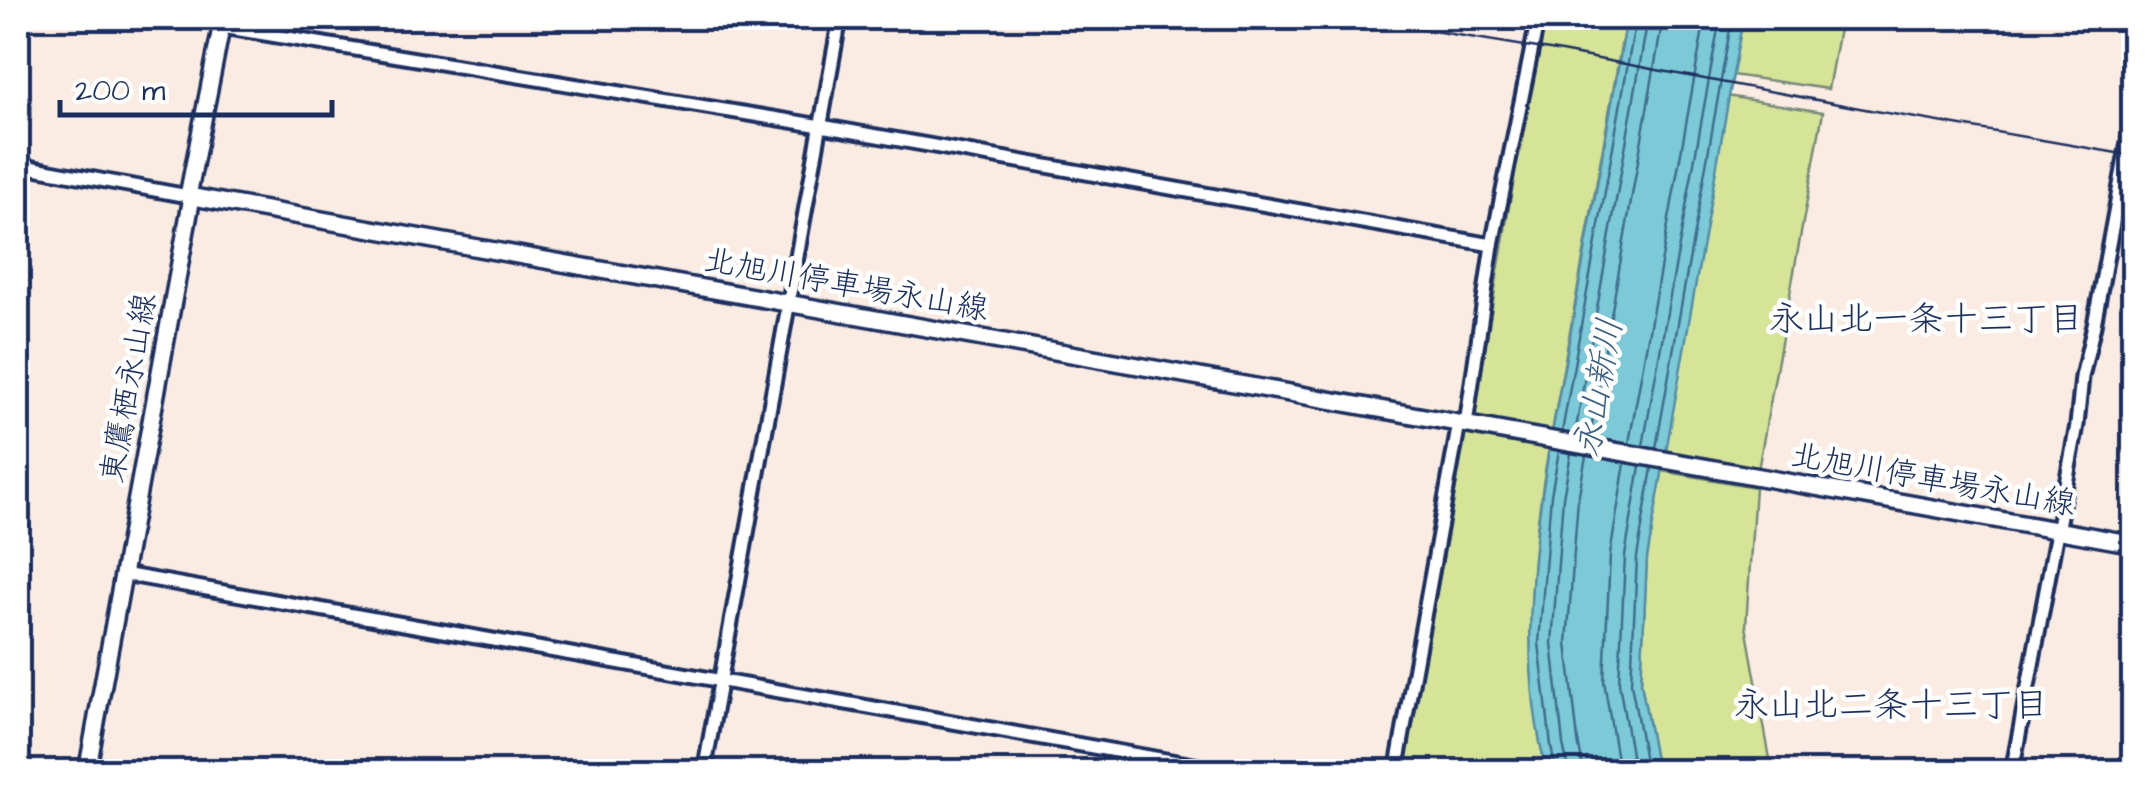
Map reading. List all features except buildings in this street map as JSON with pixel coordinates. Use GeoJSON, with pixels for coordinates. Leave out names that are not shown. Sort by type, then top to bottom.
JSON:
{"type":"FeatureCollection","features":[{"type":"Feature","properties":{"kind":"main road","name":"東鷹栖永山線"},"geometry":{"type":"LineString","coordinates":[[88,772],[222,22]]}},
{"type":"Feature","properties":{"kind":"main road","name":"北旭川停車場永山線"},"geometry":{"type":"LineString","coordinates":[[190,196],[2134,544]]}},
{"type":"Feature","properties":{"kind":"street"},"geometry":{"type":"LineString","coordinates":[[704,772],[840,18]]}},
{"type":"Feature","properties":{"kind":"street"},"geometry":{"type":"LineString","coordinates":[[1396,772],[1492,245],[1538,18]]}},
{"type":"Feature","properties":{"kind":"street"},"geometry":{"type":"LineString","coordinates":[[222,22],[1492,245]]}},
{"type":"Feature","properties":{"kind":"street"},"geometry":{"type":"LineString","coordinates":[[2012,772],[2134,110]]}},
{"type":"Feature","properties":{"kind":"street"},"geometry":{"type":"LineString","coordinates":[[18,165],[190,196]]}},
{"type":"Feature","properties":{"kind":"street"},"geometry":{"type":"LineString","coordinates":[[123,574],[1232,772]]}},
{"type":"Feature","properties":{"kind":"green space"},"geometry":{"type":"Polygon","coordinates":[[[1541,18],[1626,18],[1552,432],[1473,419],[1541,18]]]}},
{"type":"Feature","properties":{"kind":"green space"},"geometry":{"type":"Polygon","coordinates":[[[1743,18],[1841,18],[1828,89],[1732,75],[1743,18]]]}},
{"type":"Feature","properties":{"kind":"green space"},"geometry":{"type":"Polygon","coordinates":[[[1727,96],[1823,112],[1758,470],[1665,452],[1727,96]]]}},
{"type":"Feature","properties":{"kind":"green space"},"geometry":{"type":"Polygon","coordinates":[[[1466,432],[1549,448],[1537,527],[1531,610],[1533,693],[1547,771],[1404,772],[1466,432]]]}},
{"type":"Feature","properties":{"kind":"green space"},"geometry":{"type":"Polygon","coordinates":[[[1662,471],[1755,487],[1746,626],[1775,771],[1657,772],[1641,683],[1647,558],[1662,471]]]}},
{"type":"Feature","properties":{"kind":"water","name":"永山新川"},"geometry":{"type":"Polygon","coordinates":[[[1627,18],[1743,18],[1647,558],[1641,683],[1657,771],[1547,772],[1536,720],[1531,666],[1534,556],[1627,18]]]}},
{"type":"Feature","properties":{"kind":"railway"},"geometry":{"type":"LineString","coordinates":[[1354,18],[2134,156]]}},
{"type":"Feature","properties":{"kind":"district","name":"永山北一条十三丁目"},"geometry":{"type":"Point","coordinates":[1926,319]}},
{"type":"Feature","properties":{"kind":"district","name":"永山北二条十三丁目"},"geometry":{"type":"Point","coordinates":[1891,705]}}]}
